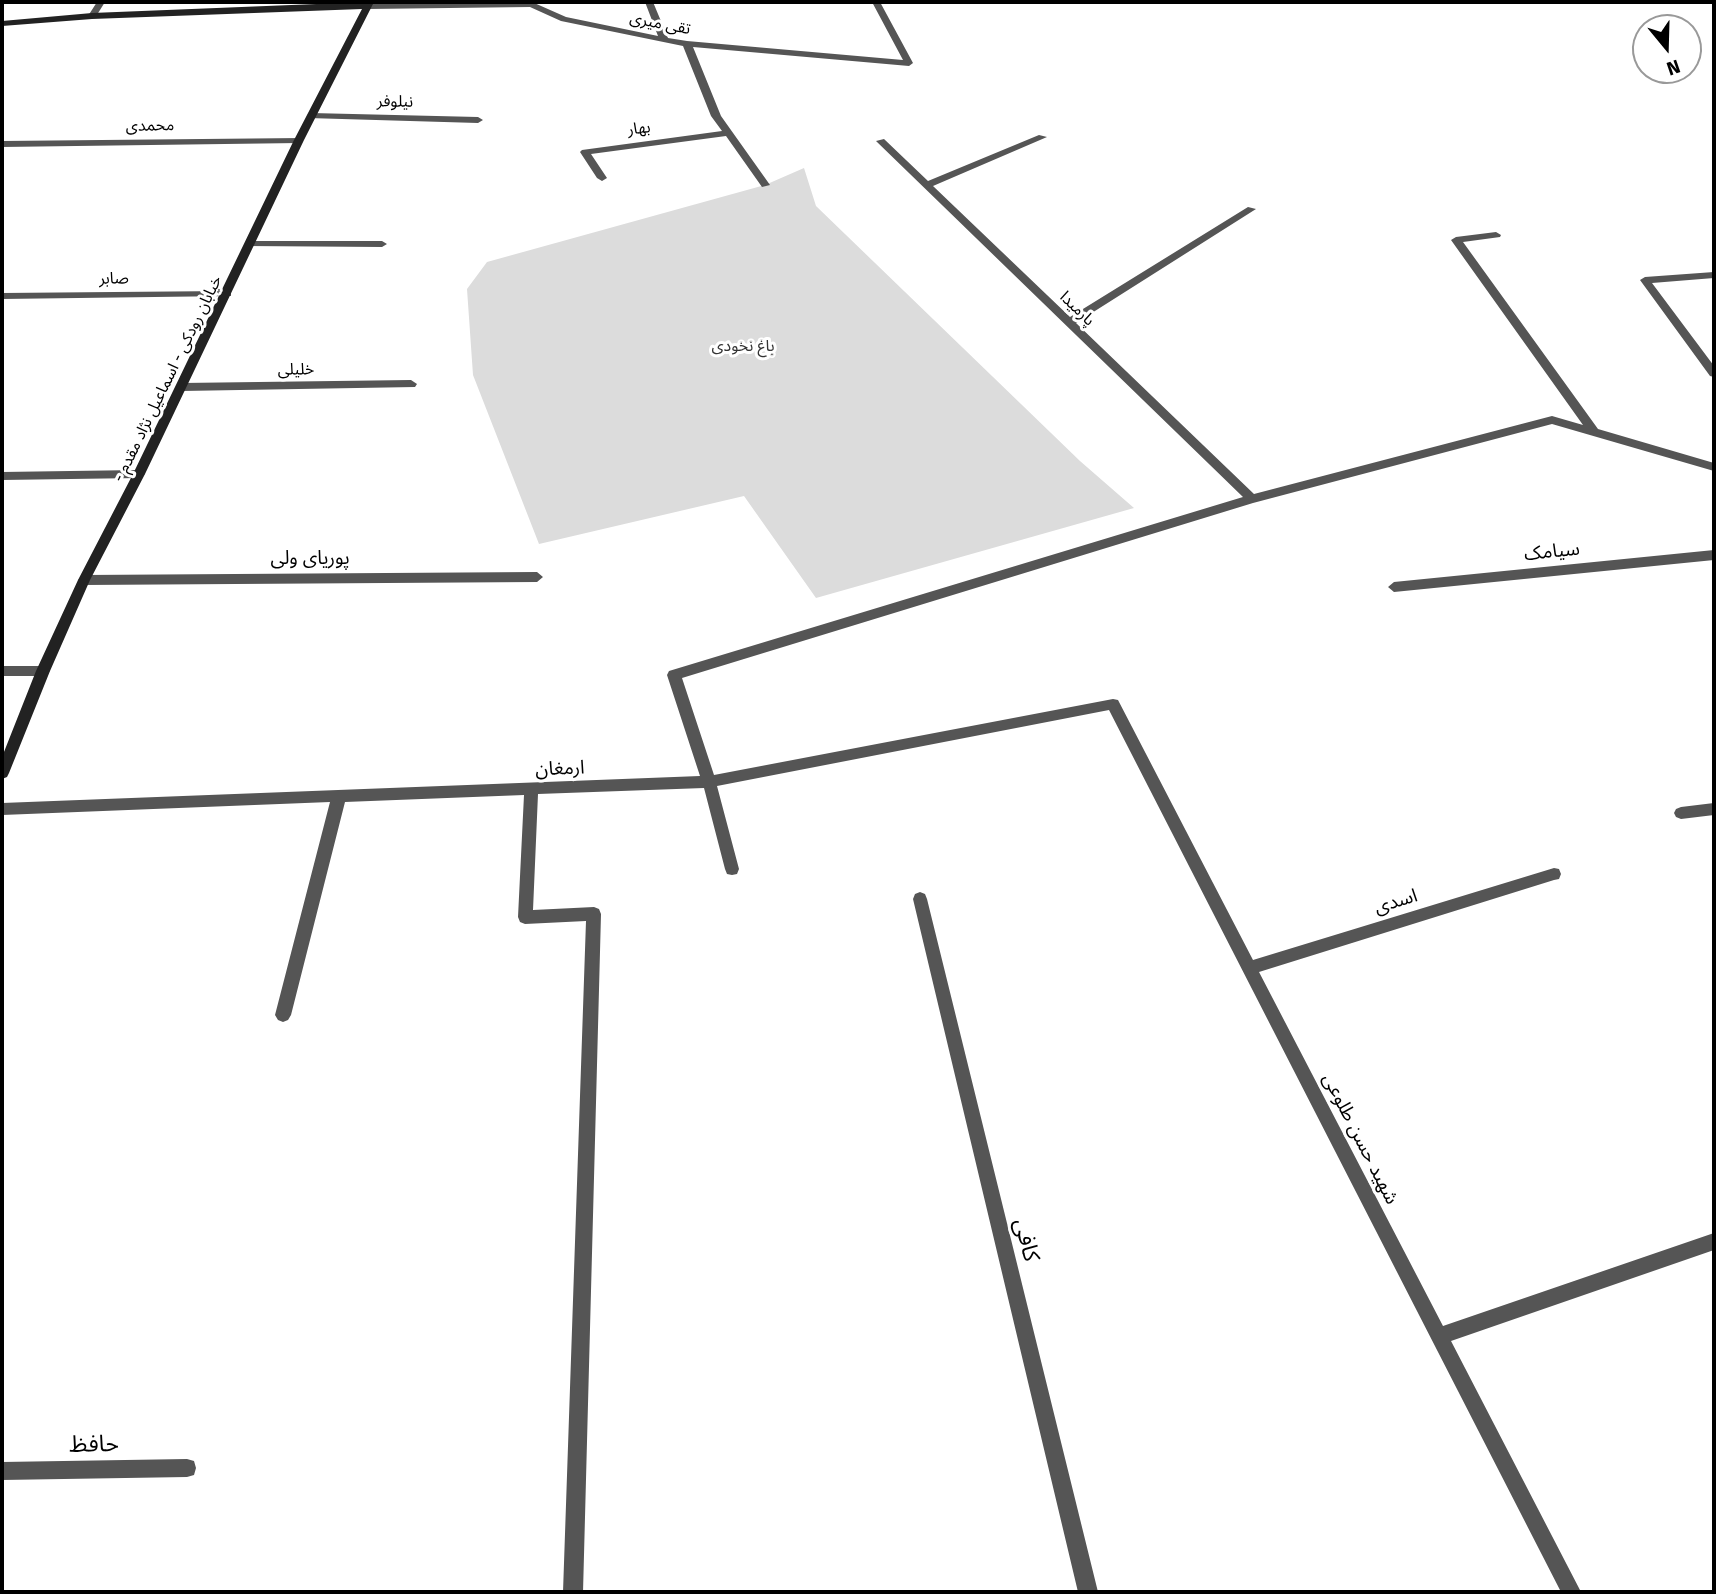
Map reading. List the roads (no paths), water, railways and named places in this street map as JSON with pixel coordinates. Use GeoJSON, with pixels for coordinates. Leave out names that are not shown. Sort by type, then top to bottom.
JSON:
{"type":"FeatureCollection","features":[{"type":"Feature","properties":{"kind":"street"},"geometry":{"type":"LineString","coordinates":[[92,16],[101,2]]}},
{"type":"Feature","properties":{"kind":"street"},"geometry":{"type":"LineString","coordinates":[[649,2],[665,41]]}},
{"type":"Feature","properties":{"kind":"street","name":"تقی میری"},"geometry":{"type":"LineString","coordinates":[[369,4],[531,4],[564,19],[665,41],[909,64],[876,2]]}},
{"type":"Feature","properties":{"kind":"street"},"geometry":{"type":"LineString","coordinates":[[2,23],[92,16],[369,4]]}},
{"type":"Feature","properties":{"kind":"street","name":"- خیابان رودکی - اسماعیل نژاد مقدم"},"geometry":{"type":"LineString","coordinates":[[2,773],[43,671],[84,580],[182,387],[299,140],[369,4]]}},
{"type":"Feature","properties":{"kind":"street"},"geometry":{"type":"LineString","coordinates":[[687,44],[716,116],[765,185]]}},
{"type":"Feature","properties":{"kind":"street","name":"نیلوفر"},"geometry":{"type":"LineString","coordinates":[[312,116],[478,120]]}},
{"type":"Feature","properties":{"kind":"street","name":"بهار"},"geometry":{"type":"LineString","coordinates":[[601,178],[585,152],[727,133]]}},
{"type":"Feature","properties":{"kind":"street"},"geometry":{"type":"LineString","coordinates":[[926,185],[1042,137]]}},
{"type":"Feature","properties":{"kind":"street","name":"محمدی"},"geometry":{"type":"LineString","coordinates":[[2,144],[299,140]]}},
{"type":"Feature","properties":{"kind":"street","name":"پارمیدا"},"geometry":{"type":"LineString","coordinates":[[881,141],[1252,499]]}},
{"type":"Feature","properties":{"kind":"street"},"geometry":{"type":"LineString","coordinates":[[1069,323],[1251,209]]}},
{"type":"Feature","properties":{"kind":"street"},"geometry":{"type":"LineString","coordinates":[[1496,235],[1456,240],[1594,432]]}},
{"type":"Feature","properties":{"kind":"street"},"geometry":{"type":"LineString","coordinates":[[250,244],[382,244]]}},
{"type":"Feature","properties":{"kind":"street"},"geometry":{"type":"LineString","coordinates":[[1714,275],[1645,280],[1714,373]]}},
{"type":"Feature","properties":{"kind":"street","name":"صابر"},"geometry":{"type":"LineString","coordinates":[[2,296],[227,294]]}},
{"type":"Feature","properties":{"kind":"street","name":"خلیلی"},"geometry":{"type":"LineString","coordinates":[[182,387],[411,384]]}},
{"type":"Feature","properties":{"kind":"street"},"geometry":{"type":"LineString","coordinates":[[732,869],[709,782],[674,676],[1252,499],[1552,420],[1714,467]]}},
{"type":"Feature","properties":{"kind":"street"},"geometry":{"type":"LineString","coordinates":[[2,476],[139,474]]}},
{"type":"Feature","properties":{"kind":"street","name":"سیامک"},"geometry":{"type":"LineString","coordinates":[[1394,587],[1714,555]]}},
{"type":"Feature","properties":{"kind":"street","name":"پوریای ولی"},"geometry":{"type":"LineString","coordinates":[[84,580],[537,577]]}},
{"type":"Feature","properties":{"kind":"street"},"geometry":{"type":"LineString","coordinates":[[2,671],[43,671]]}},
{"type":"Feature","properties":{"kind":"street","name":"ارمغان"},"geometry":{"type":"LineString","coordinates":[[2,809],[709,782],[1113,704]]}},
{"type":"Feature","properties":{"kind":"street","name":"شهید حسن طلوعی"},"geometry":{"type":"LineString","coordinates":[[1113,704],[1571,1592]]}},
{"type":"Feature","properties":{"kind":"street"},"geometry":{"type":"LineString","coordinates":[[531,789],[525,916],[594,914],[573,1592]]}},
{"type":"Feature","properties":{"kind":"street"},"geometry":{"type":"LineString","coordinates":[[283,1016],[339,796]]}},
{"type":"Feature","properties":{"kind":"street"},"geometry":{"type":"LineString","coordinates":[[1681,813],[1714,809]]}},
{"type":"Feature","properties":{"kind":"street","name":"اسدی"},"geometry":{"type":"LineString","coordinates":[[1249,968],[1554,874]]}},
{"type":"Feature","properties":{"kind":"street","name":"کافی"},"geometry":{"type":"LineString","coordinates":[[920,899],[1088,1592]]}},
{"type":"Feature","properties":{"kind":"street"},"geometry":{"type":"LineString","coordinates":[[1439,1336],[1714,1241]]}},
{"type":"Feature","properties":{"kind":"street","name":"حافظ"},"geometry":{"type":"LineString","coordinates":[[2,1471],[187,1468]]}},
{"type":"Feature","properties":{"kind":"park label","name":"باغ نخودی"},"geometry":{"type":"Point","coordinates":[743,347]}}]}
